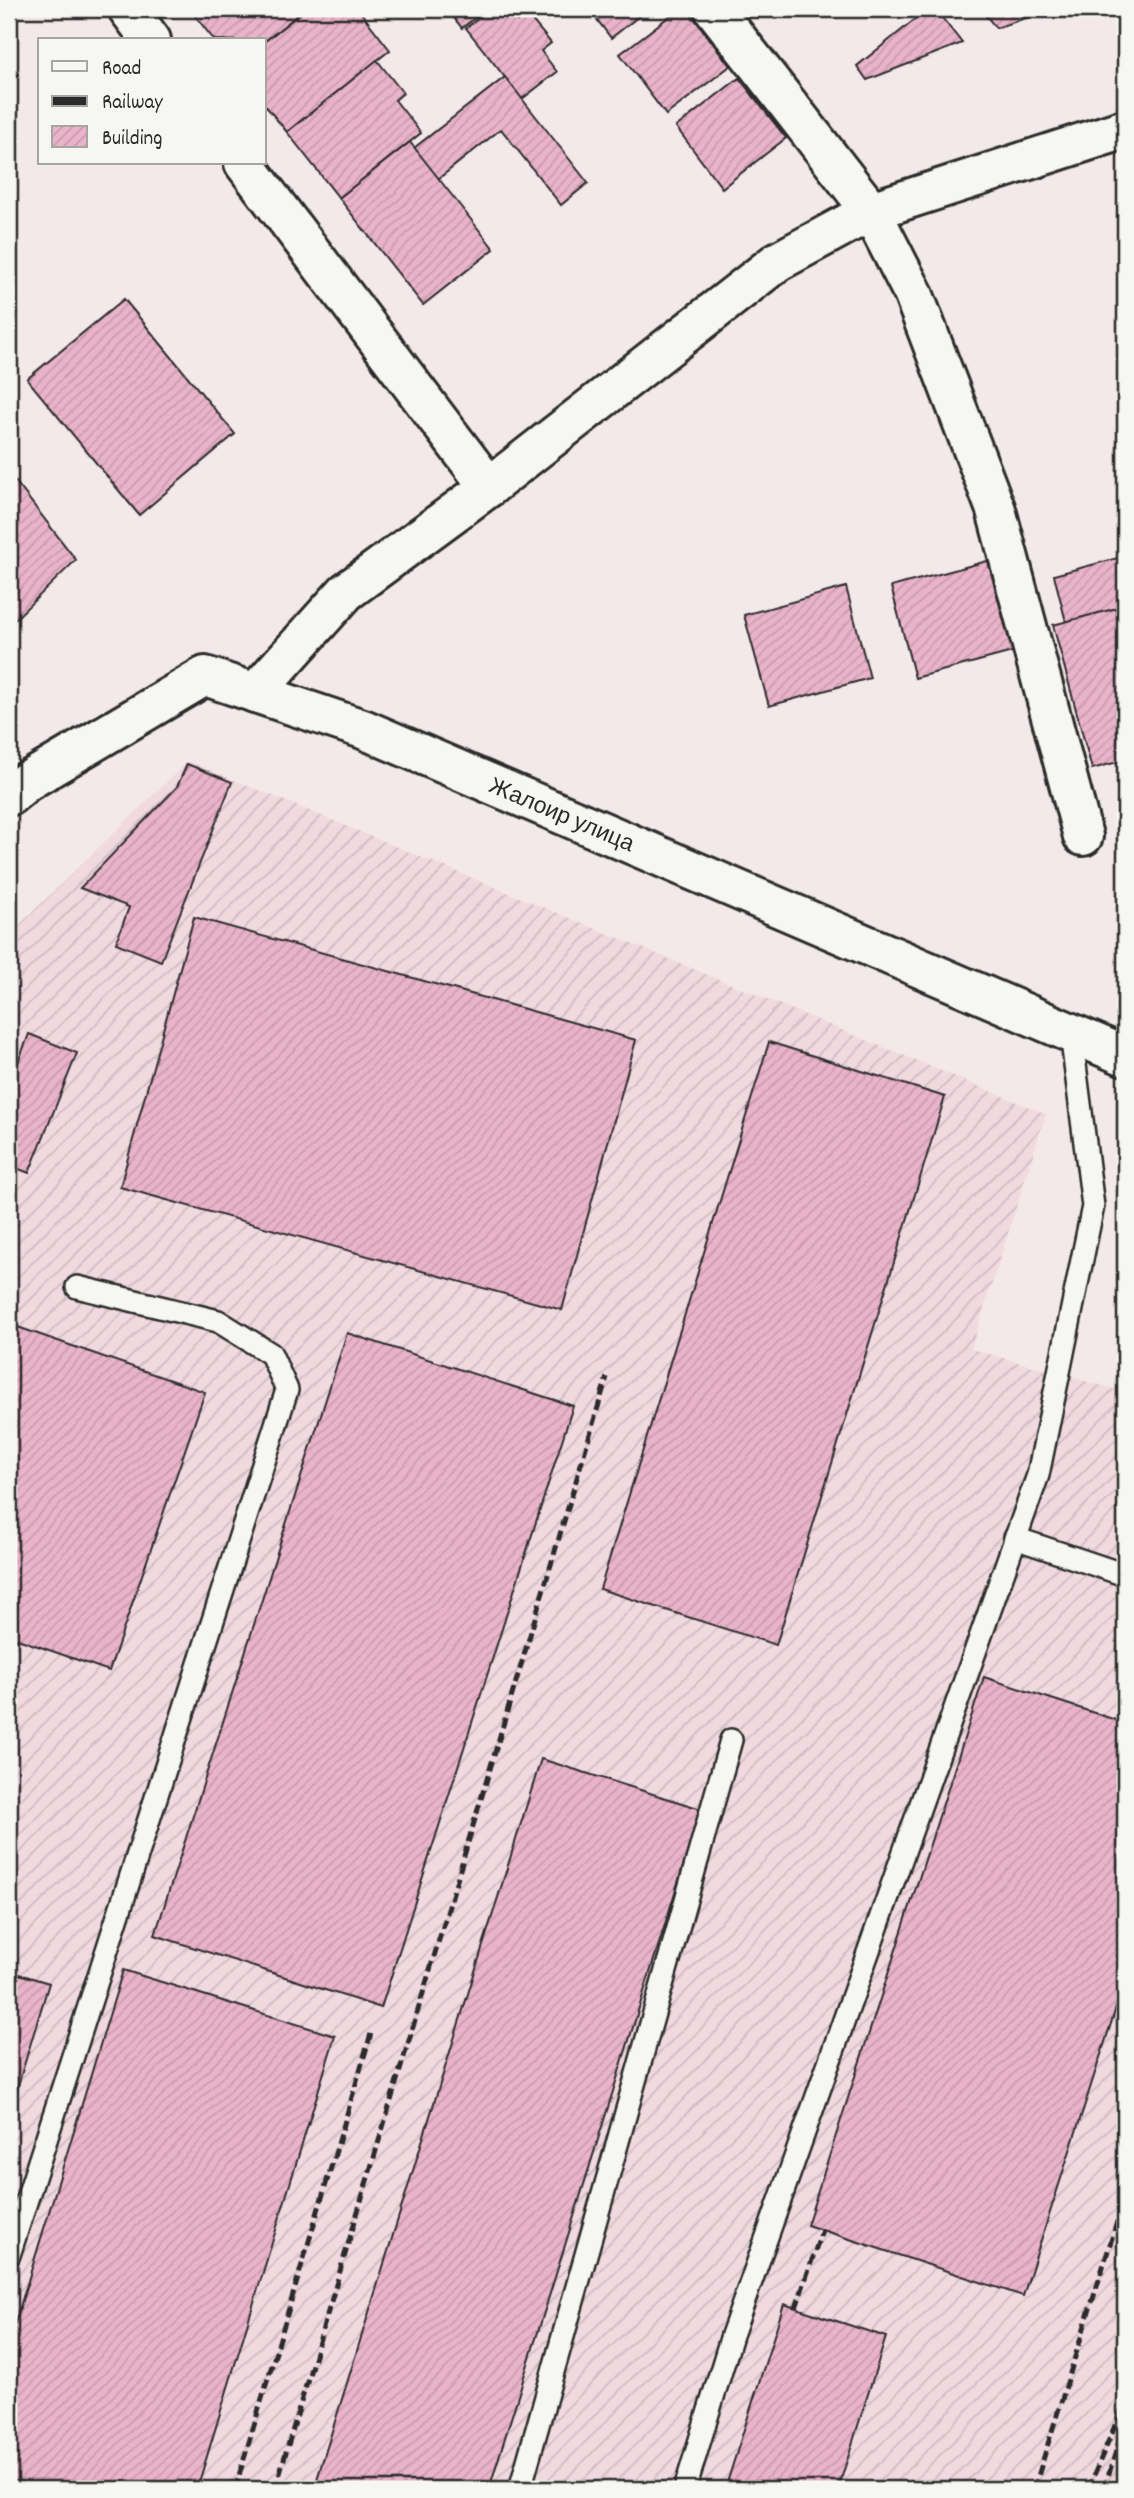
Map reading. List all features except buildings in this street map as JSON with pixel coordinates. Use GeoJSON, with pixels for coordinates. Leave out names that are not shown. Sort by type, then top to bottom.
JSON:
{"type":"FeatureCollection","features":[{"type":"Feature","properties":{"kind":"street"},"geometry":{"type":"LineString","coordinates":[[128,9],[150,38]]}},
{"type":"Feature","properties":{"kind":"street"},"geometry":{"type":"LineString","coordinates":[[714,9],[871,211],[913,293],[996,510],[1083,836]]}},
{"type":"Feature","properties":{"kind":"street"},"geometry":{"type":"LineString","coordinates":[[256,693],[346,592],[489,487],[777,262],[871,211],[1125,129]]}},
{"type":"Feature","properties":{"kind":"street"},"geometry":{"type":"LineString","coordinates":[[245,164],[489,487]]}},
{"type":"Feature","properties":{"kind":"street","name":"Жалоир улица"},"geometry":{"type":"LineString","coordinates":[[9,796],[26,782],[205,676],[363,729],[1125,1056]]}},
{"type":"Feature","properties":{"kind":"lane"},"geometry":{"type":"LineString","coordinates":[[685,2489],[737,2322],[1038,1475],[1093,1206],[1071,1033]]}},
{"type":"Feature","properties":{"kind":"lane"},"geometry":{"type":"LineString","coordinates":[[9,2255],[286,1390],[271,1354],[218,1321],[77,1287]]}},
{"type":"Feature","properties":{"kind":"lane"},"geometry":{"type":"LineString","coordinates":[[1016,1538],[1125,1575]]}},
{"type":"Feature","properties":{"kind":"lane"},"geometry":{"type":"LineString","coordinates":[[520,2489],[732,1740]]}},
{"type":"Feature","properties":{"kind":"shaded area"},"geometry":{"type":"Polygon","coordinates":[[[188,761],[1046,1114],[971,1349],[1125,1392],[1125,2489],[9,2489],[9,935],[188,761]]]}},
{"type":"Feature","properties":{"kind":"railway"},"geometry":{"type":"LineString","coordinates":[[275,2489],[607,1377]]}},
{"type":"Feature","properties":{"kind":"railway"},"geometry":{"type":"LineString","coordinates":[[235,2489],[372,2030]]}},
{"type":"Feature","properties":{"kind":"railway"},"geometry":{"type":"LineString","coordinates":[[1034,2489],[1125,2196]]}},
{"type":"Feature","properties":{"kind":"railway"},"geometry":{"type":"LineString","coordinates":[[796,2308],[822,2230]]}},
{"type":"Feature","properties":{"kind":"railway"},"geometry":{"type":"LineString","coordinates":[[1088,2489],[1125,2402]]}},
{"type":"Feature","properties":{"kind":"railway"},"geometry":{"type":"LineString","coordinates":[[1104,2489],[1123,2429]]}}]}
